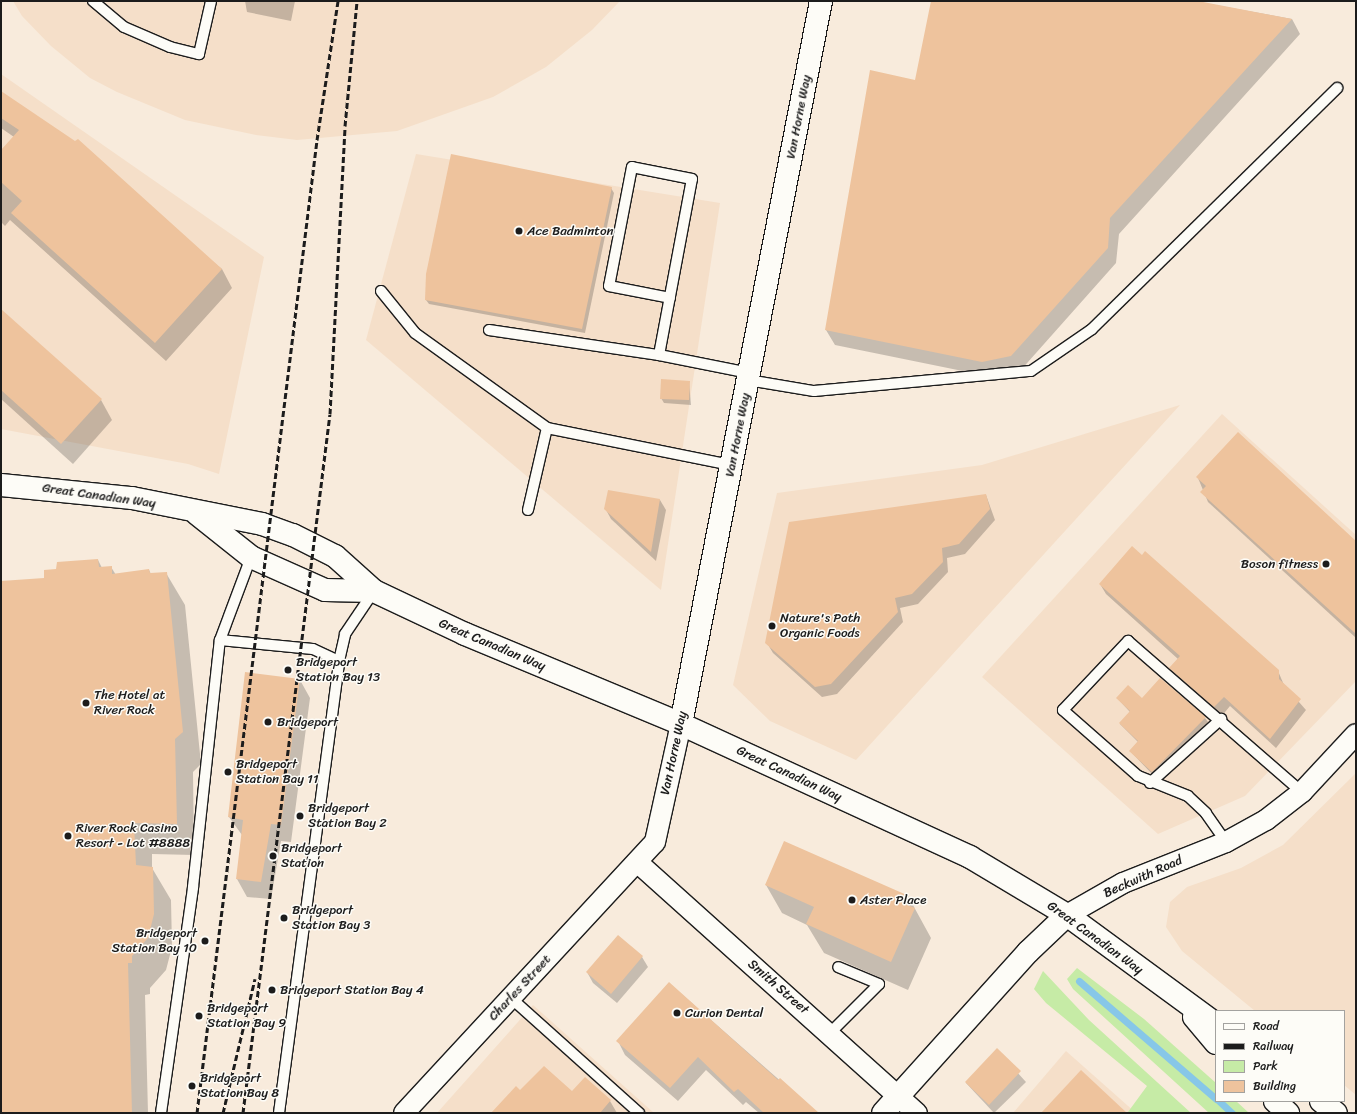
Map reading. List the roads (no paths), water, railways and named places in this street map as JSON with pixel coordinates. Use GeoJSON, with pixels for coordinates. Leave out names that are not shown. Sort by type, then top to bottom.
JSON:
{"type":"FeatureCollection","features":[{"type":"Feature","properties":{"kind":"street","name":"Van Horne Way"},"geometry":{"type":"LineString","coordinates":[[637,862],[655,842],[681,724],[821,1]]}},
{"type":"Feature","properties":{"kind":"street","name":"Great Canadian Way"},"geometry":{"type":"LineString","coordinates":[[1,485],[87,491],[196,514],[262,524],[293,535],[335,556],[374,591],[465,634],[681,724],[970,857],[1067,915],[1180,1000],[1215,1023]]}},
{"type":"Feature","properties":{"kind":"street","name":"Great Canadian Way"},"geometry":{"type":"LineString","coordinates":[[196,514],[251,557],[325,590],[374,591]]}},
{"type":"Feature","properties":{"kind":"street","name":"Beckwith Road"},"geometry":{"type":"LineString","coordinates":[[883,1113],[1028,952],[1067,915],[1123,883],[1226,842],[1266,820],[1302,792],[1356,734]]}},
{"type":"Feature","properties":{"kind":"street","name":"Charles Street"},"geometry":{"type":"LineString","coordinates":[[404,1113],[637,862]]}},
{"type":"Feature","properties":{"kind":"street","name":"Smith Street"},"geometry":{"type":"LineString","coordinates":[[637,862],[918,1113]]}},
{"type":"Feature","properties":{"kind":"street","name":"Great Canadian Way"},"geometry":{"type":"LineString","coordinates":[[1180,1000],[1215,1042]]}},
{"type":"Feature","properties":{"kind":"street"},"geometry":{"type":"LineString","coordinates":[[1276,1102],[1288,1113]]}},
{"type":"Feature","properties":{"kind":"street"},"geometry":{"type":"LineString","coordinates":[[1322,1102],[1336,1113]]}},
{"type":"Feature","properties":{"kind":"lane"},"geometry":{"type":"LineString","coordinates":[[93,1],[124,27],[163,45],[200,54],[211,1]]}},
{"type":"Feature","properties":{"kind":"lane"},"geometry":{"type":"LineString","coordinates":[[489,330],[659,355],[814,391],[1031,371],[1092,329],[1337,88]]}},
{"type":"Feature","properties":{"kind":"lane"},"geometry":{"type":"LineString","coordinates":[[659,355],[670,298],[692,179],[632,167],[609,286],[670,298]]}},
{"type":"Feature","properties":{"kind":"lane"},"geometry":{"type":"LineString","coordinates":[[381,291],[415,334],[547,428],[731,465]]}},
{"type":"Feature","properties":{"kind":"lane"},"geometry":{"type":"LineString","coordinates":[[528,510],[547,428]]}},
{"type":"Feature","properties":{"kind":"lane"},"geometry":{"type":"LineString","coordinates":[[161,1113],[193,887],[220,640],[251,557]]}},
{"type":"Feature","properties":{"kind":"lane"},"geometry":{"type":"LineString","coordinates":[[279,1113],[339,661],[345,634],[374,591]]}},
{"type":"Feature","properties":{"kind":"lane"},"geometry":{"type":"LineString","coordinates":[[220,640],[312,650],[339,661]]}},
{"type":"Feature","properties":{"kind":"lane"},"geometry":{"type":"LineString","coordinates":[[1226,842],[1206,813],[1188,796],[1150,783],[1063,710],[1128,641],[1221,718],[1302,792]]}},
{"type":"Feature","properties":{"kind":"lane"},"geometry":{"type":"LineString","coordinates":[[1150,783],[1221,718]]}},
{"type":"Feature","properties":{"kind":"lane"},"geometry":{"type":"LineString","coordinates":[[830,1033],[879,984],[838,967]]}},
{"type":"Feature","properties":{"kind":"lane"},"geometry":{"type":"LineString","coordinates":[[511,998],[639,1113]]}},
{"type":"Feature","properties":{"kind":"waterway"},"geometry":{"type":"LineString","coordinates":[[1079,981],[1215,1098]]}},
{"type":"Feature","properties":{"kind":"waterway"},"geometry":{"type":"LineString","coordinates":[[1220,1102],[1232,1113]]}},
{"type":"Feature","properties":{"kind":"railway"},"geometry":{"type":"LineString","coordinates":[[197,1113],[317,140],[338,1]]}},
{"type":"Feature","properties":{"kind":"railway"},"geometry":{"type":"LineString","coordinates":[[243,1113],[330,414],[345,126],[357,1]]}},
{"type":"Feature","properties":{"kind":"railway"},"geometry":{"type":"LineString","coordinates":[[223,1113],[255,979]]}},
{"type":"Feature","properties":{"kind":"place","name":"Ace Badminton"},"geometry":{"type":"Point","coordinates":[519,231]}},
{"type":"Feature","properties":{"kind":"place","name":"Boson fitness"},"geometry":{"type":"Point","coordinates":[1326,564]}},
{"type":"Feature","properties":{"kind":"place","name":"Nature's Path Organic Foods"},"geometry":{"type":"Point","coordinates":[772,626]}},
{"type":"Feature","properties":{"kind":"place","name":"Bridgeport Station Bay 13"},"geometry":{"type":"Point","coordinates":[288,670]}},
{"type":"Feature","properties":{"kind":"place","name":"The Hotel at River Rock"},"geometry":{"type":"Point","coordinates":[86,703]}},
{"type":"Feature","properties":{"kind":"place","name":"Bridgeport"},"geometry":{"type":"Point","coordinates":[268,722]}},
{"type":"Feature","properties":{"kind":"place","name":"Bridgeport Station Bay 11"},"geometry":{"type":"Point","coordinates":[228,772]}},
{"type":"Feature","properties":{"kind":"place","name":"Bridgeport Station Bay 2"},"geometry":{"type":"Point","coordinates":[300,816]}},
{"type":"Feature","properties":{"kind":"place","name":"River Rock Casino Resort - Lot #8888"},"geometry":{"type":"Point","coordinates":[68,836]}},
{"type":"Feature","properties":{"kind":"place","name":"Bridgeport Station"},"geometry":{"type":"Point","coordinates":[273,856]}},
{"type":"Feature","properties":{"kind":"place","name":"Aster Place"},"geometry":{"type":"Point","coordinates":[852,900]}},
{"type":"Feature","properties":{"kind":"place","name":"Bridgeport Station Bay 3"},"geometry":{"type":"Point","coordinates":[284,918]}},
{"type":"Feature","properties":{"kind":"place","name":"Bridgeport Station Bay 10"},"geometry":{"type":"Point","coordinates":[205,941]}},
{"type":"Feature","properties":{"kind":"place","name":"Bridgeport Station Bay 4"},"geometry":{"type":"Point","coordinates":[272,990]}},
{"type":"Feature","properties":{"kind":"place","name":"Curion Dental"},"geometry":{"type":"Point","coordinates":[677,1013]}},
{"type":"Feature","properties":{"kind":"place","name":"Bridgeport Station Bay 9"},"geometry":{"type":"Point","coordinates":[199,1016]}},
{"type":"Feature","properties":{"kind":"place","name":"Bridgeport Station Bay 8"},"geometry":{"type":"Point","coordinates":[192,1086]}}]}
